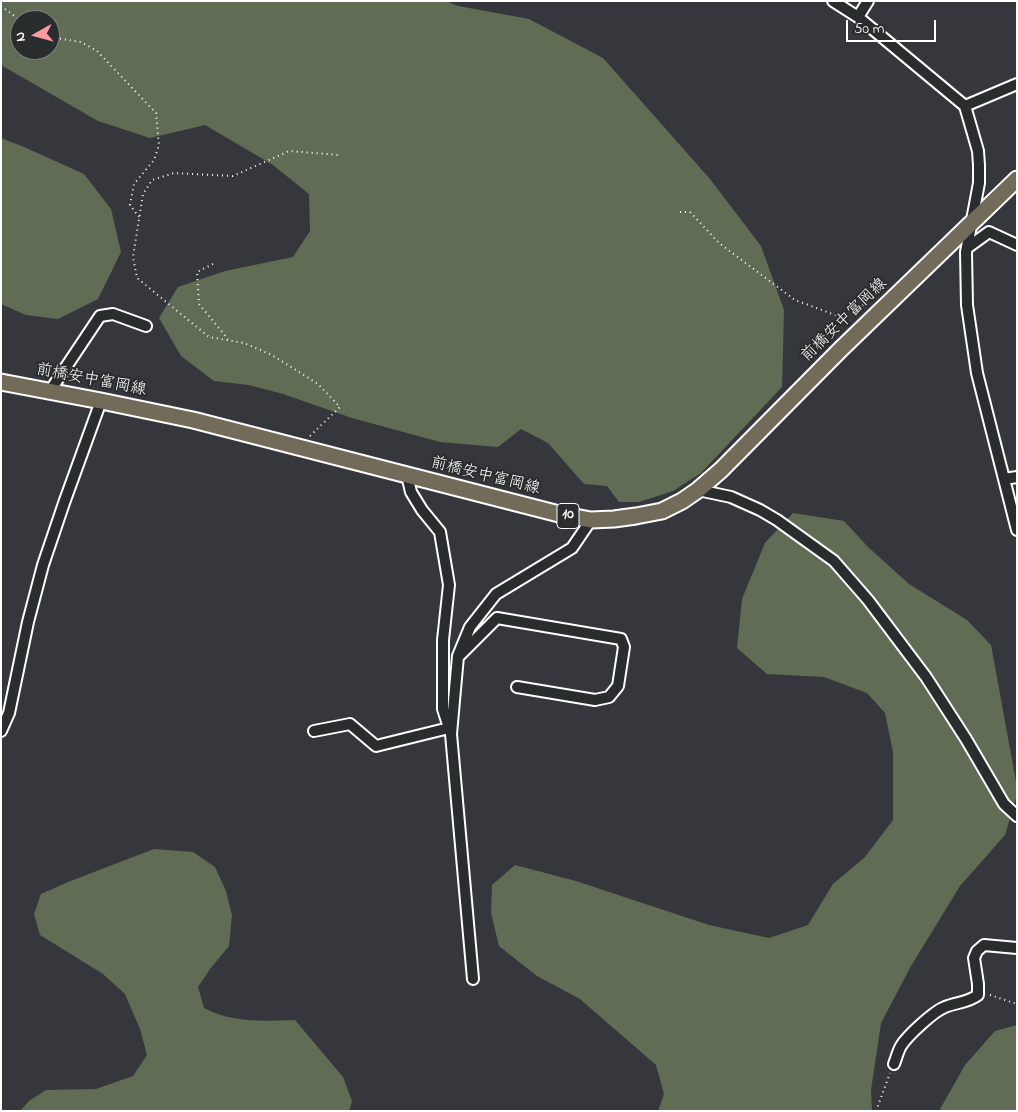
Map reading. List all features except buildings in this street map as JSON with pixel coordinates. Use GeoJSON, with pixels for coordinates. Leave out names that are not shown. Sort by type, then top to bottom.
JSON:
{"type":"FeatureCollection","features":[{"type":"Feature","properties":{"kind":"main road","name":"前橋安中富岡線"},"geometry":{"type":"LineString","coordinates":[[1,382],[194,420],[549,512],[591,520],[628,517],[662,510],[682,501],[721,470],[841,349],[1017,178]]}},
{"type":"Feature","properties":{"kind":"street"},"geometry":{"type":"LineString","coordinates":[[833,1],[858,17],[965,106],[978,151],[979,166],[979,183],[967,248],[967,305],[977,372],[1017,530]]}},
{"type":"Feature","properties":{"kind":"street"},"geometry":{"type":"LineString","coordinates":[[858,17],[868,1]]}},
{"type":"Feature","properties":{"kind":"street"},"geometry":{"type":"LineString","coordinates":[[965,106],[1017,84]]}},
{"type":"Feature","properties":{"kind":"street"},"geometry":{"type":"LineString","coordinates":[[967,248],[990,232],[1017,245]]}},
{"type":"Feature","properties":{"kind":"street"},"geometry":{"type":"LineString","coordinates":[[50,391],[100,316],[113,314],[146,326]]}},
{"type":"Feature","properties":{"kind":"street"},"geometry":{"type":"LineString","coordinates":[[1,731],[9,713],[28,622],[43,565],[101,401]]}},
{"type":"Feature","properties":{"kind":"street"},"geometry":{"type":"LineString","coordinates":[[407,475],[411,492],[422,510],[440,532],[449,585],[443,640],[443,709],[450,731]]}},
{"type":"Feature","properties":{"kind":"street"},"geometry":{"type":"LineString","coordinates":[[1004,479],[1017,477]]}},
{"type":"Feature","properties":{"kind":"street"},"geometry":{"type":"LineString","coordinates":[[698,490],[731,498],[760,510],[834,561],[868,600],[926,677],[966,739],[1004,804],[1017,816]]}},
{"type":"Feature","properties":{"kind":"street"},"geometry":{"type":"LineString","coordinates":[[473,979],[450,731],[458,656],[470,627],[496,594],[572,548],[591,520]]}},
{"type":"Feature","properties":{"kind":"street"},"geometry":{"type":"LineString","coordinates":[[458,656],[497,618],[622,639],[624,647],[618,686],[609,697],[595,700],[517,687]]}},
{"type":"Feature","properties":{"kind":"street"},"geometry":{"type":"LineString","coordinates":[[314,731],[350,724],[376,746],[450,731]]}},
{"type":"Feature","properties":{"kind":"street"},"geometry":{"type":"LineString","coordinates":[[894,1064],[901,1046],[929,1018],[943,1008],[971,1000],[978,995],[974,958],[977,951],[984,946],[1017,948]]}},
{"type":"Feature","properties":{"kind":"path"},"geometry":{"type":"LineString","coordinates":[[60,39],[81,42],[97,51],[156,113],[159,145],[154,160],[134,184],[130,205],[140,217]]}},
{"type":"Feature","properties":{"kind":"path"},"geometry":{"type":"LineString","coordinates":[[299,447],[340,407],[318,384],[272,355],[244,343],[209,337],[137,278],[133,257],[143,194],[152,180],[174,173],[233,176],[289,150],[339,155]]}},
{"type":"Feature","properties":{"kind":"path"},"geometry":{"type":"LineString","coordinates":[[680,212],[690,212],[719,243],[795,300],[838,316],[874,300],[892,299]]}},
{"type":"Feature","properties":{"kind":"path"},"geometry":{"type":"LineString","coordinates":[[213,264],[197,272],[199,304],[228,340]]}},
{"type":"Feature","properties":{"kind":"path"},"geometry":{"type":"LineString","coordinates":[[978,995],[988,994],[1017,1004]]}},
{"type":"Feature","properties":{"kind":"path"},"geometry":{"type":"LineString","coordinates":[[876,1111],[894,1064]]}},
{"type":"Feature","properties":{"kind":"green space"},"geometry":{"type":"Polygon","coordinates":[[[1,1],[446,1],[458,6],[529,19],[603,58],[710,179],[761,246],[784,310],[782,387],[701,473],[673,491],[639,502],[619,502],[607,486],[584,484],[548,443],[521,429],[498,447],[440,442],[352,418],[283,394],[249,385],[214,381],[181,356],[159,318],[178,287],[225,271],[293,257],[310,231],[309,194],[273,165],[205,125],[150,138],[98,121],[1,65],[1,1]]]}},
{"type":"Feature","properties":{"kind":"green space"},"geometry":{"type":"Polygon","coordinates":[[[1,138],[84,174],[111,209],[121,252],[98,299],[58,319],[26,315],[1,304],[1,138]]]}},
{"type":"Feature","properties":{"kind":"green space"},"geometry":{"type":"Polygon","coordinates":[[[793,513],[844,521],[868,547],[909,584],[967,620],[991,645],[1017,795],[1005,835],[960,886],[911,966],[881,1023],[871,1090],[872,1111],[658,1111],[664,1094],[656,1065],[580,999],[537,976],[499,946],[491,913],[492,885],[515,865],[576,881],[709,925],[769,938],[808,925],[833,884],[865,857],[893,820],[893,752],[885,713],[867,693],[824,677],[767,674],[737,648],[742,599],[765,543],[793,513]]]}},
{"type":"Feature","properties":{"kind":"green space"},"geometry":{"type":"Polygon","coordinates":[[[154,849],[193,852],[215,867],[226,891],[232,915],[229,946],[198,987],[204,1008],[237,1019],[260,1021],[295,1020],[343,1077],[352,1101],[349,1111],[20,1111],[29,1101],[46,1090],[96,1089],[133,1076],[147,1055],[140,1029],[125,994],[103,974],[40,935],[34,914],[41,894],[154,849]]]}},
{"type":"Feature","properties":{"kind":"green space"},"geometry":{"type":"Polygon","coordinates":[[[1017,1025],[1017,1111],[939,1111],[965,1065],[995,1031],[1017,1025]]]}}]}
